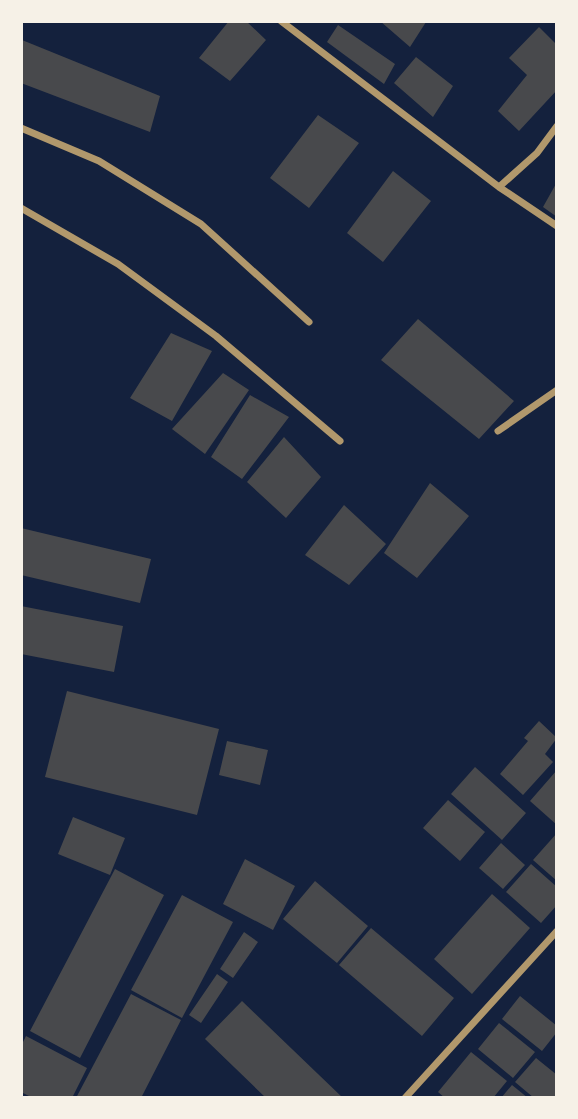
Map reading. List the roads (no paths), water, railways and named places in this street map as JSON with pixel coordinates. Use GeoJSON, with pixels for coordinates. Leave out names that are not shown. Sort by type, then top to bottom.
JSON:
{"type":"FeatureCollection","features":[{"type":"Feature","properties":{"kind":"street"},"geometry":{"type":"LineString","coordinates":[[281,21],[499,187],[557,226]]}},
{"type":"Feature","properties":{"kind":"street"},"geometry":{"type":"LineString","coordinates":[[499,187],[537,153],[557,126]]}},
{"type":"Feature","properties":{"kind":"street"},"geometry":{"type":"LineString","coordinates":[[21,128],[99,161],[201,224],[309,322]]}},
{"type":"Feature","properties":{"kind":"street"},"geometry":{"type":"LineString","coordinates":[[21,208],[129,272],[216,336],[340,441]]}},
{"type":"Feature","properties":{"kind":"street"},"geometry":{"type":"LineString","coordinates":[[498,431],[557,390]]}},
{"type":"Feature","properties":{"kind":"street"},"geometry":{"type":"LineString","coordinates":[[405,1098],[556,935]]}}]}
